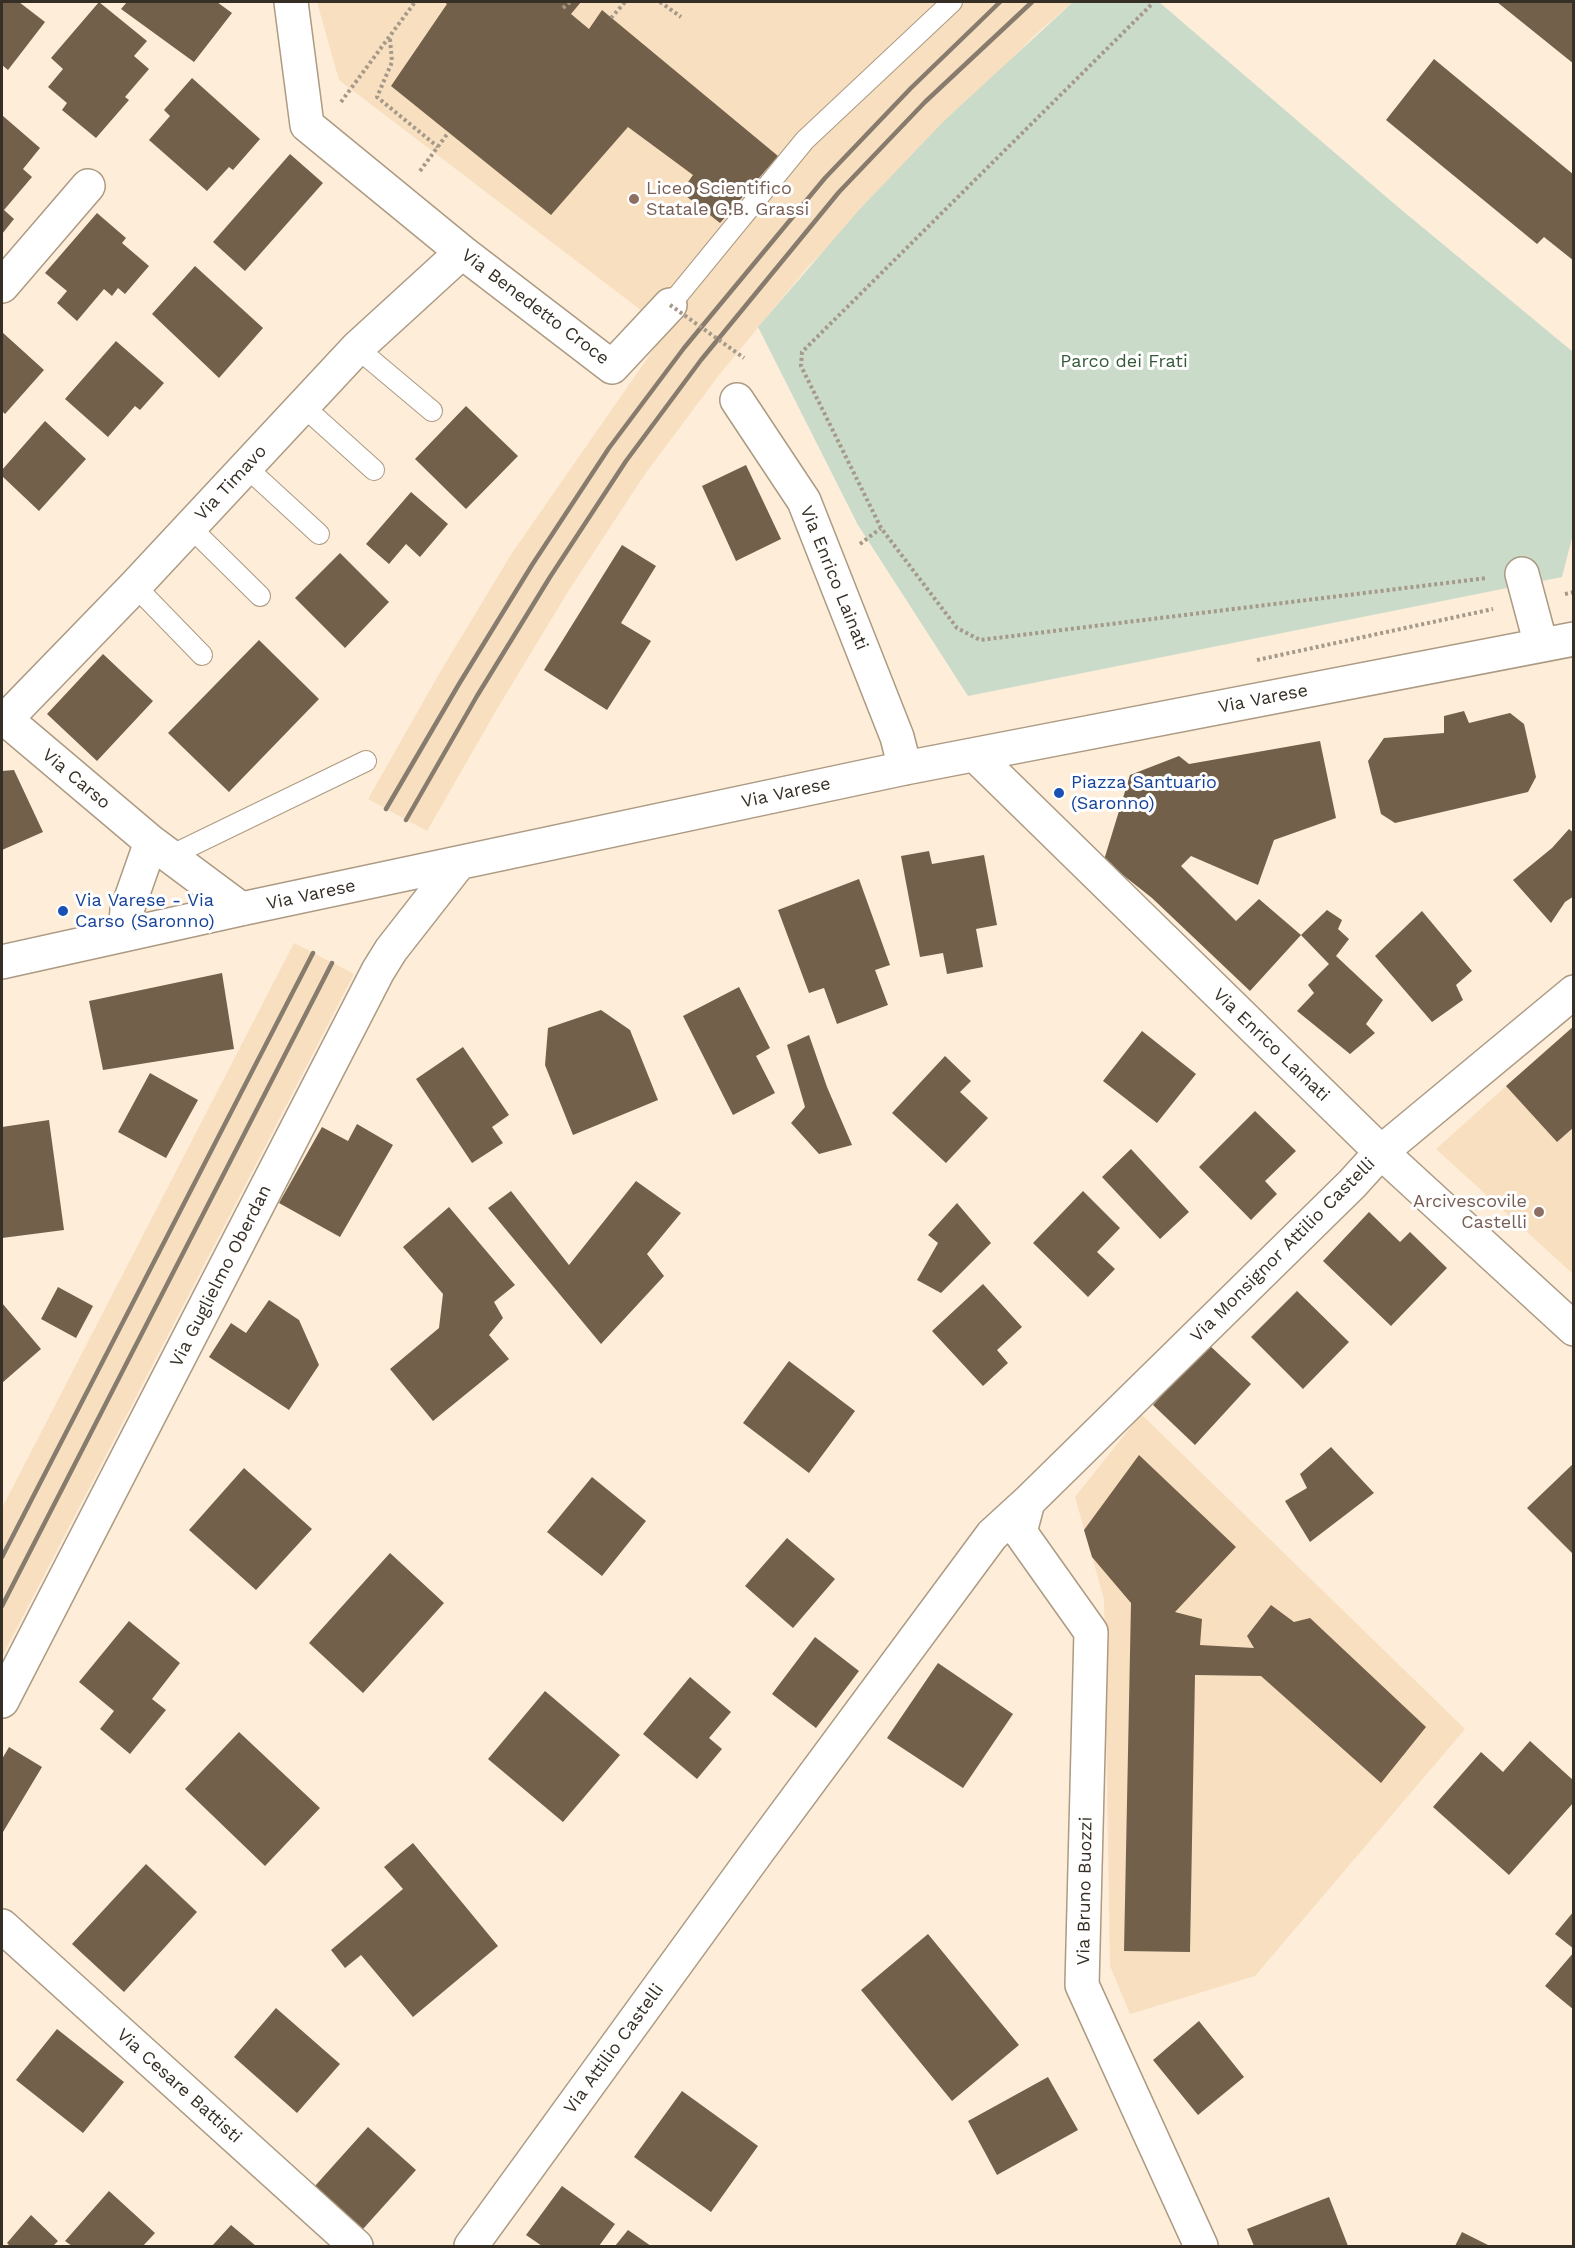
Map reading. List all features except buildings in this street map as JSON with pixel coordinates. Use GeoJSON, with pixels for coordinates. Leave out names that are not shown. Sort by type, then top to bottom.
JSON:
{"type":"FeatureCollection","features":[{"type":"Feature","properties":{"kind":"street","name":"Via Benedetto Croce"},"geometry":{"type":"LineString","coordinates":[[291,2],[307,125],[462,252],[612,367],[670,304]]}},
{"type":"Feature","properties":{"kind":"street"},"geometry":{"type":"LineString","coordinates":[[2,286],[88,186]]}},
{"type":"Feature","properties":{"kind":"street","name":"Via Timavo"},"geometry":{"type":"LineString","coordinates":[[4,717],[135,586],[357,348],[462,252]]}},
{"type":"Feature","properties":{"kind":"street","name":"Via Enrico Lainati"},"geometry":{"type":"LineString","coordinates":[[737,400],[804,501],[897,737],[905,768]]}},
{"type":"Feature","properties":{"kind":"street"},"geometry":{"type":"LineString","coordinates":[[1522,574],[1541,645]]}},
{"type":"Feature","properties":{"kind":"street","name":"Via Varese"},"geometry":{"type":"LineString","coordinates":[[2,962],[905,768],[1574,639]]}},
{"type":"Feature","properties":{"kind":"street","name":"Via Carso"},"geometry":{"type":"LineString","coordinates":[[4,717],[160,849],[241,909]]}},
{"type":"Feature","properties":{"kind":"street","name":"Via Enrico Lainati"},"geometry":{"type":"LineString","coordinates":[[975,755],[1381,1152],[1574,1329]]}},
{"type":"Feature","properties":{"kind":"street"},"geometry":{"type":"LineString","coordinates":[[125,934],[127,910],[160,849]]}},
{"type":"Feature","properties":{"kind":"street","name":"Via Guglielmo Oberdan"},"geometry":{"type":"LineString","coordinates":[[2,1700],[378,971],[459,863]]}},
{"type":"Feature","properties":{"kind":"street","name":"Via Monsignor Attilio Castelli"},"geometry":{"type":"LineString","coordinates":[[758,1851],[992,1535],[1024,1517],[1381,1152],[1574,992]]}},
{"type":"Feature","properties":{"kind":"street","name":"Via Bruno Buozzi"},"geometry":{"type":"LineString","coordinates":[[1024,1517],[1091,1632],[1082,1985],[1201,2247]]}},
{"type":"Feature","properties":{"kind":"street","name":"Via Attilio Castelli"},"geometry":{"type":"LineString","coordinates":[[471,2247],[758,1851]]}},
{"type":"Feature","properties":{"kind":"street","name":"Via Cesare Battisti"},"geometry":{"type":"LineString","coordinates":[[2,1926],[356,2247]]}},
{"type":"Feature","properties":{"kind":"lane","name":"Via Benedetto Croce"},"geometry":{"type":"LineString","coordinates":[[670,304],[805,140],[952,2]]}},
{"type":"Feature","properties":{"kind":"lane"},"geometry":{"type":"LineString","coordinates":[[357,348],[432,411]]}},
{"type":"Feature","properties":{"kind":"lane"},"geometry":{"type":"LineString","coordinates":[[303,406],[374,470]]}},
{"type":"Feature","properties":{"kind":"lane"},"geometry":{"type":"LineString","coordinates":[[246,467],[319,534]]}},
{"type":"Feature","properties":{"kind":"lane"},"geometry":{"type":"LineString","coordinates":[[190,527],[260,596]]}},
{"type":"Feature","properties":{"kind":"lane"},"geometry":{"type":"LineString","coordinates":[[135,586],[202,655]]}},
{"type":"Feature","properties":{"kind":"lane"},"geometry":{"type":"LineString","coordinates":[[160,849],[366,761]]}},
{"type":"Feature","properties":{"kind":"path"},"geometry":{"type":"LineString","coordinates":[[317,134],[415,2]]}},
{"type":"Feature","properties":{"kind":"path"},"geometry":{"type":"LineString","coordinates":[[563,8],[570,2]]}},
{"type":"Feature","properties":{"kind":"path"},"geometry":{"type":"LineString","coordinates":[[611,18],[625,2]]}},
{"type":"Feature","properties":{"kind":"path"},"geometry":{"type":"LineString","coordinates":[[660,2],[681,17]]}},
{"type":"Feature","properties":{"kind":"path"},"geometry":{"type":"LineString","coordinates":[[1151,4],[802,352],[801,366],[881,528],[957,628],[980,640],[1522,574]]}},
{"type":"Feature","properties":{"kind":"path"},"geometry":{"type":"LineString","coordinates":[[390,38],[392,62],[376,98],[438,147]]}},
{"type":"Feature","properties":{"kind":"path"},"geometry":{"type":"LineString","coordinates":[[427,160],[448,133]]}},
{"type":"Feature","properties":{"kind":"path"},"geometry":{"type":"LineString","coordinates":[[670,304],[744,357]]}},
{"type":"Feature","properties":{"kind":"shaded area","name":"Liceo Scientifico Statale G.B. Grassi"},"geometry":{"type":"Polygon","coordinates":[[[317,2],[1073,2],[1036,34],[807,268],[719,375],[645,474],[569,590],[427,831],[368,799],[439,674],[512,553],[667,330],[339,80],[317,2]]]}},
{"type":"Feature","properties":{"kind":"shaded area"},"geometry":{"type":"Polygon","coordinates":[[[294,943],[354,974],[2,1657],[2,1508],[294,943]]]}},
{"type":"Feature","properties":{"kind":"shaded area","name":"Arcivescovile Castelli"},"geometry":{"type":"Polygon","coordinates":[[[1573,1026],[1573,1274],[1436,1149],[1573,1026]]]}},
{"type":"Feature","properties":{"kind":"shaded area"},"geometry":{"type":"Polygon","coordinates":[[[1141,1414],[1465,1729],[1255,1976],[1130,2014],[1110,1966],[1104,1599],[1075,1497],[1141,1414]]]}},
{"type":"Feature","properties":{"kind":"green space","name":"Parco dei Frati"},"geometry":{"type":"Polygon","coordinates":[[[1073,2],[1159,2],[1398,207],[1573,352],[1573,534],[1562,577],[968,696],[858,525],[758,327],[859,210],[944,121],[1073,2]]]}},
{"type":"Feature","properties":{"kind":"railway"},"geometry":{"type":"LineString","coordinates":[[386,809],[532,565],[609,448],[684,348],[825,178],[911,88],[1000,2]]}},
{"type":"Feature","properties":{"kind":"railway"},"geometry":{"type":"LineString","coordinates":[[406,820],[477,696],[550,577],[626,461],[701,360],[839,192],[925,102],[1032,2]]}},
{"type":"Feature","properties":{"kind":"railway"},"geometry":{"type":"LineString","coordinates":[[2,1557],[313,953]]}},
{"type":"Feature","properties":{"kind":"railway"},"geometry":{"type":"LineString","coordinates":[[2,1606],[332,963]]}},
{"type":"Feature","properties":{"kind":"place","name":"Liceo Scientifico Statale G.B. Grassi"},"geometry":{"type":"Point","coordinates":[634,199]}},
{"type":"Feature","properties":{"kind":"place","name":"Piazza Santuario (Saronno)"},"geometry":{"type":"Point","coordinates":[1059,793]}},
{"type":"Feature","properties":{"kind":"place","name":"Via Varese - Via Carso (Saronno)"},"geometry":{"type":"Point","coordinates":[63,911]}},
{"type":"Feature","properties":{"kind":"place","name":"Arcivescovile Castelli"},"geometry":{"type":"Point","coordinates":[1539,1212]}}]}
